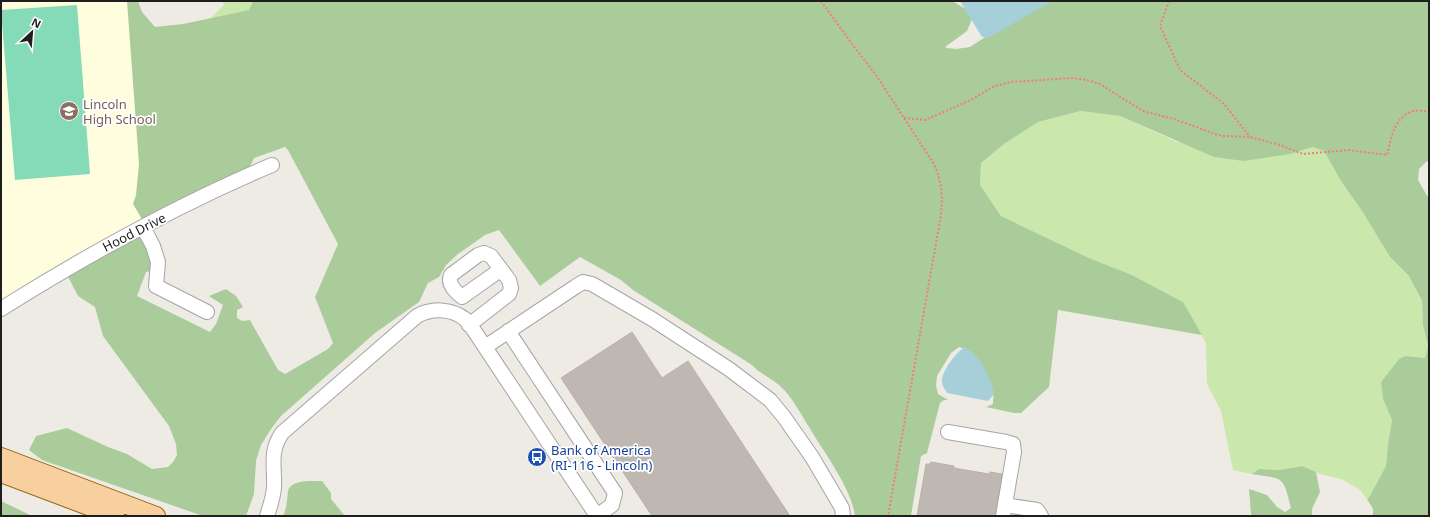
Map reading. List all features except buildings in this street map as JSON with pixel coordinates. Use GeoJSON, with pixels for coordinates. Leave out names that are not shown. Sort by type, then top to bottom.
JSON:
{"type":"FeatureCollection","features":[{"type":"Feature","properties":{"kind":"main road"},"geometry":{"type":"LineString","coordinates":[[1,457],[156,516]]}},
{"type":"Feature","properties":{"kind":"main road"},"geometry":{"type":"LineString","coordinates":[[1,473],[114,516]]}},
{"type":"Feature","properties":{"kind":"street","name":"Hood Drive"},"geometry":{"type":"LineString","coordinates":[[1,309],[80,260],[214,190],[272,166]]}},
{"type":"Feature","properties":{"kind":"street"},"geometry":{"type":"LineString","coordinates":[[143,227],[153,246],[158,262],[156,286],[207,312]]}},
{"type":"Feature","properties":{"kind":"street"},"geometry":{"type":"LineString","coordinates":[[469,325],[509,294],[511,288],[508,280],[491,256],[484,253],[478,255],[450,275],[450,284],[462,297],[500,270]]}},
{"type":"Feature","properties":{"kind":"street"},"geometry":{"type":"LineString","coordinates":[[485,347],[583,282],[592,284],[652,319],[729,369],[770,400],[812,457],[842,508],[843,516]]}},
{"type":"Feature","properties":{"kind":"street"},"geometry":{"type":"LineString","coordinates":[[267,516],[274,489],[273,458],[277,440],[288,427],[417,316],[428,311],[438,310],[452,312],[464,318],[485,347],[597,516],[612,505],[615,493],[508,331]]}},
{"type":"Feature","properties":{"kind":"street"},"geometry":{"type":"LineString","coordinates":[[948,432],[1013,444],[1014,452],[1004,510],[1037,510],[1041,516]]}},
{"type":"Feature","properties":{"kind":"path"},"geometry":{"type":"LineString","coordinates":[[821,1],[876,75],[934,164],[938,174],[942,199],[938,230],[888,516]]}},
{"type":"Feature","properties":{"kind":"path"},"geometry":{"type":"LineString","coordinates":[[1169,1],[1160,26],[1180,70],[1224,104],[1250,137]]}},
{"type":"Feature","properties":{"kind":"path"},"geometry":{"type":"LineString","coordinates":[[904,118],[926,120],[971,100],[992,87],[1011,82],[1072,78],[1100,84],[1143,111],[1174,119],[1215,134],[1224,136],[1250,137],[1280,145],[1303,154],[1349,150],[1387,155],[1394,130],[1401,117],[1414,111],[1429,112]]}},
{"type":"Feature","properties":{"kind":"shaded area","name":"Lincoln High School"},"geometry":{"type":"Polygon","coordinates":[[[1,1],[135,1],[141,222],[65,261],[1,302],[1,1]]]}},
{"type":"Feature","properties":{"kind":"green space"},"geometry":{"type":"Polygon","coordinates":[[[127,1],[138,1],[142,12],[155,27],[183,24],[249,10],[253,1],[952,1],[974,14],[967,31],[945,47],[956,49],[970,47],[990,34],[1050,1],[1429,1],[1429,163],[1427,161],[1419,169],[1418,180],[1429,199],[1429,516],[1373,516],[1373,509],[1367,499],[1386,466],[1392,420],[1383,399],[1381,382],[1399,359],[1405,356],[1425,358],[1428,346],[1423,325],[1422,301],[1409,276],[1390,257],[1362,211],[1341,181],[1324,151],[1313,147],[1290,154],[1244,161],[1214,157],[1120,116],[1081,111],[1038,122],[1004,144],[981,163],[980,185],[1001,216],[1089,258],[1132,275],[1183,302],[1202,335],[1058,310],[1049,387],[1021,413],[986,407],[993,404],[993,393],[991,386],[974,359],[964,349],[959,347],[951,353],[937,376],[936,386],[938,394],[948,400],[944,400],[940,403],[927,453],[921,456],[911,516],[855,516],[853,505],[843,482],[792,399],[784,389],[752,365],[633,290],[621,280],[580,257],[540,286],[499,230],[485,235],[458,254],[446,265],[439,277],[428,283],[419,302],[375,333],[281,416],[261,445],[256,461],[254,494],[246,516],[203,516],[42,460],[29,450],[36,436],[67,428],[127,454],[152,469],[168,467],[177,455],[176,444],[169,426],[103,336],[95,307],[78,296],[65,271],[139,231],[148,250],[151,261],[151,271],[146,272],[137,296],[210,332],[216,324],[223,305],[209,296],[226,289],[236,296],[243,307],[237,310],[237,318],[242,321],[250,320],[278,370],[285,374],[328,349],[333,343],[315,297],[338,244],[285,147],[254,158],[244,179],[146,226],[133,204],[136,195],[139,164],[127,1]]]}},
{"type":"Feature","properties":{"kind":"green space"},"geometry":{"type":"Polygon","coordinates":[[[223,1],[253,1],[249,10],[211,18],[224,5],[223,1]]]}},
{"type":"Feature","properties":{"kind":"green space"},"geometry":{"type":"Polygon","coordinates":[[[77,5],[90,174],[15,180],[1,10],[77,5]]]}},
{"type":"Feature","properties":{"kind":"green space"},"geometry":{"type":"Polygon","coordinates":[[[1081,111],[1120,116],[1177,142],[1290,154],[1313,147],[1324,151],[1341,181],[1362,211],[1390,257],[1409,276],[1422,302],[1423,325],[1428,347],[1425,358],[1405,356],[1399,359],[1381,382],[1383,399],[1392,420],[1386,466],[1370,497],[1367,499],[1359,489],[1341,479],[1320,474],[1302,466],[1279,470],[1259,469],[1252,474],[1233,470],[1221,411],[1207,384],[1206,343],[1183,302],[1132,275],[1089,258],[1001,216],[980,185],[981,163],[1004,144],[1038,122],[1081,111]]]}},
{"type":"Feature","properties":{"kind":"green space"},"geometry":{"type":"Polygon","coordinates":[[[1302,466],[1316,472],[1320,492],[1312,509],[1312,516],[1252,516],[1249,489],[1267,495],[1277,507],[1285,512],[1291,508],[1284,484],[1281,481],[1271,477],[1252,474],[1259,469],[1279,470],[1302,466]]]}},
{"type":"Feature","properties":{"kind":"green space"},"geometry":{"type":"Polygon","coordinates":[[[308,481],[322,481],[331,493],[331,499],[345,516],[283,516],[288,491],[293,484],[308,481]]]}},
{"type":"Feature","properties":{"kind":"green space"},"geometry":{"type":"Polygon","coordinates":[[[1,501],[32,516],[1,516],[1,501]]]}},
{"type":"Feature","properties":{"kind":"water"},"geometry":{"type":"Polygon","coordinates":[[[960,1],[1052,1],[990,37],[982,37],[960,1]]]}},
{"type":"Feature","properties":{"kind":"water"},"geometry":{"type":"Polygon","coordinates":[[[965,347],[976,356],[990,380],[994,394],[988,401],[947,393],[943,386],[942,381],[944,372],[950,362],[961,349],[965,347]]]}},
{"type":"Feature","properties":{"kind":"place","name":"Lincoln High School"},"geometry":{"type":"Point","coordinates":[69,111]}},
{"type":"Feature","properties":{"kind":"place","name":"Bank of America (RI-116 - Lincoln)"},"geometry":{"type":"Point","coordinates":[537,457]}}]}
